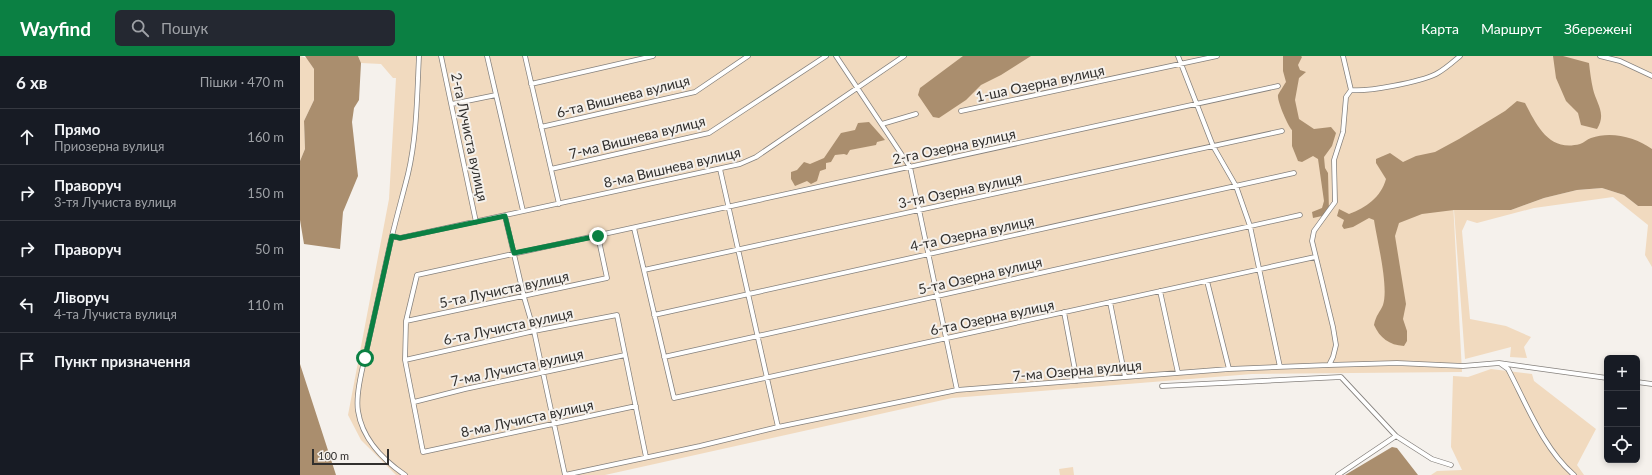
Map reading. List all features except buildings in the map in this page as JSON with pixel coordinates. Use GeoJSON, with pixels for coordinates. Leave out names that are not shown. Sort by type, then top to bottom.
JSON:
{"type":"FeatureCollection","features":[{"type":"Feature","properties":{"kind":"street"},"geometry":{"type":"LineString","coordinates":[[405,475],[382,455],[368,439],[361,425],[358,409],[364,365],[392,236],[408,172],[415,120],[419,56]]}},
{"type":"Feature","properties":{"kind":"street","name":"2-га Лучиста вулиця"},"geometry":{"type":"LineString","coordinates":[[442,56],[476,222]]}},
{"type":"Feature","properties":{"kind":"street"},"geometry":{"type":"LineString","coordinates":[[488,56],[523,211]]}},
{"type":"Feature","properties":{"kind":"street"},"geometry":{"type":"LineString","coordinates":[[525,56],[559,204]]}},
{"type":"Feature","properties":{"kind":"street"},"geometry":{"type":"LineString","coordinates":[[531,84],[653,56]]}},
{"type":"Feature","properties":{"kind":"street","name":"6-та Вишнева вулиця"},"geometry":{"type":"LineString","coordinates":[[541,128],[694,92],[748,56]]}},
{"type":"Feature","properties":{"kind":"street","name":"7-ма Вишнева вулиця"},"geometry":{"type":"LineString","coordinates":[[551,169],[709,133],[826,56]]}},
{"type":"Feature","properties":{"kind":"street"},"geometry":{"type":"LineString","coordinates":[[836,56],[910,167],[957,390]]}},
{"type":"Feature","properties":{"kind":"street","name":"8-ма Вишнева вулиця"},"geometry":{"type":"LineString","coordinates":[[392,236],[400,238],[740,164],[756,157],[904,56]]}},
{"type":"Feature","properties":{"kind":"street"},"geometry":{"type":"LineString","coordinates":[[1178,56],[1213,146],[1236,186],[1250,226],[1280,367]]}},
{"type":"Feature","properties":{"kind":"street","name":"1-ша Озерна вулиця"},"geometry":{"type":"LineString","coordinates":[[961,111],[1217,56]]}},
{"type":"Feature","properties":{"kind":"street"},"geometry":{"type":"LineString","coordinates":[[1329,364],[1333,357],[1336,345],[1312,241],[1314,231],[1335,202],[1334,160],[1343,132],[1346,97],[1351,90],[1343,56]]}},
{"type":"Feature","properties":{"kind":"street"},"geometry":{"type":"LineString","coordinates":[[1351,90],[1375,88],[1416,81],[1436,74],[1460,56]]}},
{"type":"Feature","properties":{"kind":"street"},"geometry":{"type":"LineString","coordinates":[[1600,56],[1620,61],[1652,76]]}},
{"type":"Feature","properties":{"kind":"street","name":"2-га Озерна вулиця"},"geometry":{"type":"LineString","coordinates":[[406,321],[417,275],[1278,86]]}},
{"type":"Feature","properties":{"kind":"street"},"geometry":{"type":"LineString","coordinates":[[452,104],[496,95]]}},
{"type":"Feature","properties":{"kind":"street"},"geometry":{"type":"LineString","coordinates":[[882,124],[916,114]]}},
{"type":"Feature","properties":{"kind":"street","name":"3-тя Озерна вулиця"},"geometry":{"type":"LineString","coordinates":[[644,270],[1282,131]]}},
{"type":"Feature","properties":{"kind":"street"},"geometry":{"type":"LineString","coordinates":[[720,169],[778,427]]}},
{"type":"Feature","properties":{"kind":"street","name":"4-та Озерна вулиця"},"geometry":{"type":"LineString","coordinates":[[654,314],[1294,173]]}},
{"type":"Feature","properties":{"kind":"street","name":"5-та Озерна вулиця"},"geometry":{"type":"LineString","coordinates":[[664,357],[1300,215]]}},
{"type":"Feature","properties":{"kind":"street"},"geometry":{"type":"LineString","coordinates":[[505,216],[534,331],[565,475]]}},
{"type":"Feature","properties":{"kind":"street"},"geometry":{"type":"LineString","coordinates":[[634,228],[664,357]]}},
{"type":"Feature","properties":{"kind":"street","name":"5-та Лучиста вулиця"},"geometry":{"type":"LineString","coordinates":[[406,321],[607,278],[598,236]]}},
{"type":"Feature","properties":{"kind":"street","name":"6-та Озерна вулиця"},"geometry":{"type":"LineString","coordinates":[[664,357],[674,398],[1315,257]]}},
{"type":"Feature","properties":{"kind":"street"},"geometry":{"type":"LineString","coordinates":[[1207,281],[1229,369]]}},
{"type":"Feature","properties":{"kind":"street"},"geometry":{"type":"LineString","coordinates":[[1160,291],[1178,373]]}},
{"type":"Feature","properties":{"kind":"street"},"geometry":{"type":"LineString","coordinates":[[1110,302],[1125,377]]}},
{"type":"Feature","properties":{"kind":"street"},"geometry":{"type":"LineString","coordinates":[[1064,312],[1077,381]]}},
{"type":"Feature","properties":{"kind":"street","name":"6-та Лучиста вулиця"},"geometry":{"type":"LineString","coordinates":[[405,360],[617,314],[625,355]]}},
{"type":"Feature","properties":{"kind":"street"},"geometry":{"type":"LineString","coordinates":[[406,321],[405,360],[414,402]]}},
{"type":"Feature","properties":{"kind":"street"},"geometry":{"type":"LineString","coordinates":[[625,355],[646,457]]}},
{"type":"Feature","properties":{"kind":"street","name":"7-ма Лучиста вулиця"},"geometry":{"type":"LineString","coordinates":[[414,402],[625,355]]}},
{"type":"Feature","properties":{"kind":"street","name":"7-ма Озерна вулиця"},"geometry":{"type":"LineString","coordinates":[[565,475],[700,446],[778,427],[957,390],[1229,369],[1329,364],[1397,363],[1462,366],[1499,363],[1604,378]]}},
{"type":"Feature","properties":{"kind":"street"},"geometry":{"type":"LineString","coordinates":[[1499,363],[1508,370],[1544,438],[1563,465],[1574,475]]}},
{"type":"Feature","properties":{"kind":"street"},"geometry":{"type":"LineString","coordinates":[[1162,386],[1341,377],[1396,436],[1432,459],[1451,466]]}},
{"type":"Feature","properties":{"kind":"street"},"geometry":{"type":"LineString","coordinates":[[1640,382],[1652,384]]}},
{"type":"Feature","properties":{"kind":"street","name":"8-ма Лучиста вулиця"},"geometry":{"type":"LineString","coordinates":[[414,402],[424,452],[636,406]]}},
{"type":"Feature","properties":{"kind":"street"},"geometry":{"type":"LineString","coordinates":[[1338,475],[1396,436]]}},
{"type":"Feature","properties":{"kind":"shaded area"},"geometry":{"type":"Polygon","coordinates":[[[300,56],[307,58],[314,69],[314,100],[304,121],[305,149],[300,161],[300,56]]]}},
{"type":"Feature","properties":{"kind":"shaded area"},"geometry":{"type":"Polygon","coordinates":[[[305,56],[358,56],[361,63],[359,100],[354,108],[352,122],[358,176],[343,212],[340,249],[304,244],[300,220],[300,161],[305,149],[304,121],[314,100],[314,69],[305,56]]]}},
{"type":"Feature","properties":{"kind":"shaded area"},"geometry":{"type":"Polygon","coordinates":[[[358,56],[1652,56],[1652,182],[1453,201],[1462,372],[1252,374],[952,398],[605,475],[396,475],[361,440],[348,415],[389,199],[396,78],[393,78],[381,64],[361,63],[358,56]]]}},
{"type":"Feature","properties":{"kind":"shaded area"},"geometry":{"type":"Polygon","coordinates":[[[963,56],[1031,56],[1001,75],[981,85],[966,100],[939,118],[933,117],[918,95],[920,88],[963,56]]]}},
{"type":"Feature","properties":{"kind":"shaded area"},"geometry":{"type":"Polygon","coordinates":[[[1283,56],[1301,56],[1302,57],[1298,65],[1300,70],[1306,72],[1299,78],[1295,100],[1299,119],[1314,129],[1331,127],[1336,133],[1332,146],[1324,157],[1325,168],[1328,173],[1329,211],[1322,216],[1313,218],[1312,212],[1322,208],[1324,201],[1318,159],[1313,156],[1302,162],[1298,161],[1292,146],[1292,130],[1283,113],[1278,98],[1278,95],[1286,82],[1283,71],[1283,56]]]}},
{"type":"Feature","properties":{"kind":"shaded area"},"geometry":{"type":"Polygon","coordinates":[[[1553,56],[1563,56],[1589,63],[1594,94],[1601,113],[1600,123],[1597,129],[1581,125],[1578,113],[1566,101],[1556,78],[1553,56]]]}},
{"type":"Feature","properties":{"kind":"shaded area"},"geometry":{"type":"Polygon","coordinates":[[[1517,101],[1525,103],[1534,120],[1545,135],[1552,141],[1560,144],[1580,144],[1599,136],[1615,135],[1631,138],[1652,149],[1652,206],[1638,206],[1624,195],[1602,188],[1577,190],[1544,198],[1511,210],[1454,210],[1422,214],[1399,223],[1395,236],[1406,304],[1403,319],[1407,331],[1407,341],[1404,346],[1389,342],[1379,334],[1374,325],[1383,305],[1385,287],[1374,220],[1369,218],[1353,227],[1344,229],[1342,226],[1344,220],[1337,216],[1339,209],[1349,214],[1355,212],[1367,205],[1377,196],[1386,179],[1376,163],[1376,159],[1390,153],[1403,162],[1416,156],[1435,152],[1505,111],[1517,101]]]}},
{"type":"Feature","properties":{"kind":"shaded area"},"geometry":{"type":"Polygon","coordinates":[[[869,122],[885,140],[877,142],[876,145],[850,150],[847,155],[835,155],[831,162],[826,163],[826,169],[820,171],[817,181],[811,184],[807,181],[795,186],[791,179],[791,172],[797,170],[804,162],[810,164],[824,158],[841,133],[855,130],[858,123],[869,122]]]}},
{"type":"Feature","properties":{"kind":"shaded area"},"geometry":{"type":"Polygon","coordinates":[[[1602,188],[1624,195],[1638,206],[1652,206],[1652,267],[1645,255],[1648,225],[1613,197],[1534,208],[1477,223],[1467,220],[1462,231],[1470,319],[1506,326],[1531,337],[1524,347],[1527,358],[1510,357],[1511,347],[1465,359],[1454,210],[1511,210],[1544,198],[1577,190],[1602,188]]]}},
{"type":"Feature","properties":{"kind":"shaded area"},"geometry":{"type":"Polygon","coordinates":[[[300,364],[336,475],[300,475],[300,364]]]}},
{"type":"Feature","properties":{"kind":"shaded area"},"geometry":{"type":"Polygon","coordinates":[[[1491,369],[1532,374],[1534,381],[1596,429],[1577,465],[1584,475],[1431,475],[1437,471],[1462,470],[1451,447],[1453,376],[1468,377],[1491,369]]]}},
{"type":"Feature","properties":{"kind":"shaded area"},"geometry":{"type":"Polygon","coordinates":[[[1392,447],[1397,448],[1418,475],[1345,475],[1392,447]]]}},
{"type":"Feature","properties":{"kind":"shaded area"},"geometry":{"type":"Polygon","coordinates":[[[1073,467],[1074,475],[1060,475],[1059,469],[1073,467]]]}},
{"type":"Feature","properties":{"kind":"route"},"geometry":{"type":"LineString","coordinates":[[365,358],[392,236],[400,238],[505,216],[514,253],[598,236]]}}]}
